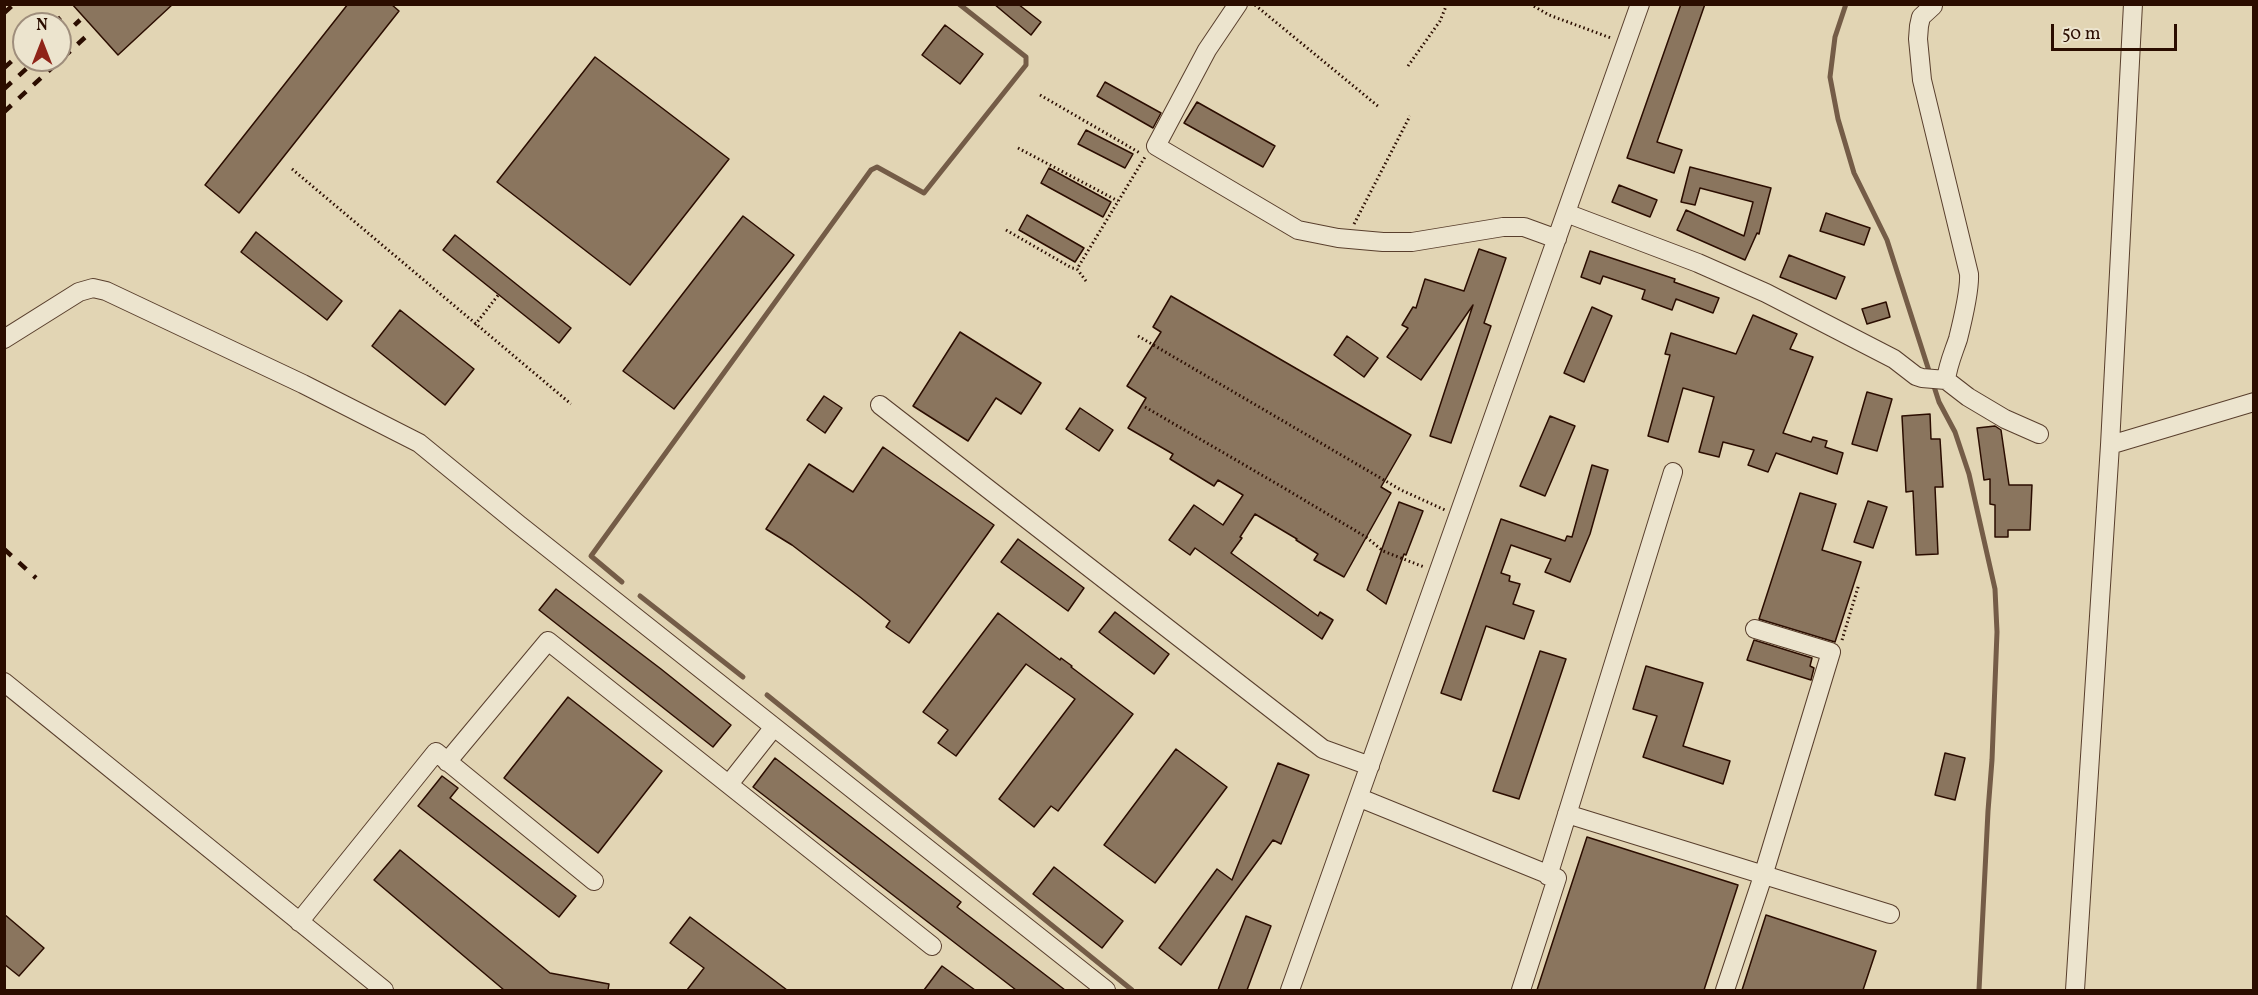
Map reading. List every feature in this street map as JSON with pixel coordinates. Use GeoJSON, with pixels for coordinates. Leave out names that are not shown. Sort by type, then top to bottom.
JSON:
{"type":"FeatureCollection","features":[{"type":"Feature","properties":{"kind":"street"},"geometry":{"type":"LineString","coordinates":[[1238,4],[1208,50],[1151,151],[1298,230],[1347,239],[1412,242],[1503,227],[1524,227],[1557,239]]}},
{"type":"Feature","properties":{"kind":"street"},"geometry":{"type":"LineString","coordinates":[[1290,990],[1640,4]]}},
{"type":"Feature","properties":{"kind":"street"},"geometry":{"type":"LineString","coordinates":[[2075,990],[2110,445],[2133,4]]}},
{"type":"Feature","properties":{"kind":"street"},"geometry":{"type":"LineString","coordinates":[[1933,6],[1921,17],[1919,26],[1922,80],[1969,274],[1968,290],[1957,340],[1948,363],[1946,380]]}},
{"type":"Feature","properties":{"kind":"street"},"geometry":{"type":"LineString","coordinates":[[1566,213],[1737,280],[1894,358],[1908,371],[1922,378],[1946,380],[1959,391],[2005,419],[2039,434]]}},
{"type":"Feature","properties":{"kind":"street"},"geometry":{"type":"LineString","coordinates":[[4,339],[79,292],[93,288],[106,291],[303,384],[419,443],[1106,990]]}},
{"type":"Feature","properties":{"kind":"street"},"geometry":{"type":"LineString","coordinates":[[2110,445],[2253,402]]}},
{"type":"Feature","properties":{"kind":"street"},"geometry":{"type":"LineString","coordinates":[[880,405],[1323,749],[1370,766]]}},
{"type":"Feature","properties":{"kind":"street"},"geometry":{"type":"LineString","coordinates":[[1548,876],[1673,472]]}},
{"type":"Feature","properties":{"kind":"street"},"geometry":{"type":"LineString","coordinates":[[1725,990],[1763,876],[1831,652],[1755,629]]}},
{"type":"Feature","properties":{"kind":"street"},"geometry":{"type":"LineString","coordinates":[[447,762],[548,641],[932,946]]}},
{"type":"Feature","properties":{"kind":"street"},"geometry":{"type":"LineString","coordinates":[[4,682],[384,990]]}},
{"type":"Feature","properties":{"kind":"street"},"geometry":{"type":"LineString","coordinates":[[729,784],[774,727]]}},
{"type":"Feature","properties":{"kind":"street"},"geometry":{"type":"LineString","coordinates":[[299,922],[436,752],[594,881]]}},
{"type":"Feature","properties":{"kind":"street"},"geometry":{"type":"LineString","coordinates":[[1360,798],[1557,878],[1521,990]]}},
{"type":"Feature","properties":{"kind":"street"},"geometry":{"type":"LineString","coordinates":[[1567,814],[1890,914]]}},
{"type":"Feature","properties":{"kind":"path"},"geometry":{"type":"LineString","coordinates":[[1254,4],[1379,108]]}},
{"type":"Feature","properties":{"kind":"path"},"geometry":{"type":"LineString","coordinates":[[1408,66],[1440,21],[1447,4]]}},
{"type":"Feature","properties":{"kind":"path"},"geometry":{"type":"LineString","coordinates":[[1530,4],[1549,15],[1627,44]]}},
{"type":"Feature","properties":{"kind":"path"},"geometry":{"type":"LineString","coordinates":[[1040,95],[1151,151],[1077,269]]}},
{"type":"Feature","properties":{"kind":"path"},"geometry":{"type":"LineString","coordinates":[[1347,239],[1410,116]]}},
{"type":"Feature","properties":{"kind":"path"},"geometry":{"type":"LineString","coordinates":[[1018,148],[1118,201]]}},
{"type":"Feature","properties":{"kind":"path"},"geometry":{"type":"LineString","coordinates":[[292,169],[571,404]]}},
{"type":"Feature","properties":{"kind":"path"},"geometry":{"type":"LineString","coordinates":[[1006,230],[1077,269],[1086,280]]}},
{"type":"Feature","properties":{"kind":"path"},"geometry":{"type":"LineString","coordinates":[[475,325],[499,294]]}},
{"type":"Feature","properties":{"kind":"path"},"geometry":{"type":"LineString","coordinates":[[1138,336],[1401,490],[1459,516]]}},
{"type":"Feature","properties":{"kind":"path"},"geometry":{"type":"LineString","coordinates":[[1145,407],[1366,537],[1383,551],[1439,572]]}},
{"type":"Feature","properties":{"kind":"path"},"geometry":{"type":"LineString","coordinates":[[1831,652],[1838,651],[1859,584]]}},
{"type":"Feature","properties":{"kind":"building"},"geometry":{"type":"Polygon","coordinates":[[[72,4],[173,4],[118,55],[72,4]]]}},
{"type":"Feature","properties":{"kind":"building"},"geometry":{"type":"Polygon","coordinates":[[[348,4],[391,4],[399,11],[239,213],[205,185],[348,4]]]}},
{"type":"Feature","properties":{"kind":"building"},"geometry":{"type":"Polygon","coordinates":[[[994,4],[1018,4],[1041,22],[1031,35],[994,4]]]}},
{"type":"Feature","properties":{"kind":"building"},"geometry":{"type":"Polygon","coordinates":[[[1681,4],[1705,4],[1657,142],[1682,150],[1674,173],[1627,158],[1681,4]]]}},
{"type":"Feature","properties":{"kind":"building"},"geometry":{"type":"Polygon","coordinates":[[[945,25],[983,54],[960,84],[922,55],[945,25]]]}},
{"type":"Feature","properties":{"kind":"building"},"geometry":{"type":"Polygon","coordinates":[[[595,57],[729,159],[630,285],[497,182],[595,57]]]}},
{"type":"Feature","properties":{"kind":"building"},"geometry":{"type":"Polygon","coordinates":[[[1105,82],[1161,113],[1153,128],[1097,96],[1105,82]]]}},
{"type":"Feature","properties":{"kind":"building"},"geometry":{"type":"Polygon","coordinates":[[[1197,102],[1275,146],[1263,167],[1184,123],[1197,102]]]}},
{"type":"Feature","properties":{"kind":"building"},"geometry":{"type":"Polygon","coordinates":[[[1086,130],[1133,154],[1125,168],[1078,144],[1086,130]]]}},
{"type":"Feature","properties":{"kind":"building"},"geometry":{"type":"Polygon","coordinates":[[[1690,167],[1771,188],[1759,234],[1757,233],[1745,260],[1677,230],[1686,210],[1744,236],[1753,202],[1700,188],[1695,205],[1681,202],[1690,167]]]}},
{"type":"Feature","properties":{"kind":"building"},"geometry":{"type":"Polygon","coordinates":[[[1049,168],[1111,202],[1103,217],[1041,183],[1049,168]]]}},
{"type":"Feature","properties":{"kind":"building"},"geometry":{"type":"Polygon","coordinates":[[[1619,185],[1657,200],[1650,217],[1612,202],[1619,185]]]}},
{"type":"Feature","properties":{"kind":"building"},"geometry":{"type":"Polygon","coordinates":[[[1826,213],[1870,228],[1864,245],[1820,231],[1826,213]]]}},
{"type":"Feature","properties":{"kind":"building"},"geometry":{"type":"Polygon","coordinates":[[[1027,215],[1084,248],[1075,262],[1019,230],[1027,215]]]}},
{"type":"Feature","properties":{"kind":"building"},"geometry":{"type":"Polygon","coordinates":[[[743,216],[794,255],[674,409],[623,371],[743,216]]]}},
{"type":"Feature","properties":{"kind":"building"},"geometry":{"type":"Polygon","coordinates":[[[256,232],[342,301],[327,320],[241,252],[256,232]]]}},
{"type":"Feature","properties":{"kind":"building"},"geometry":{"type":"Polygon","coordinates":[[[455,235],[571,328],[559,343],[443,250],[455,235]]]}},
{"type":"Feature","properties":{"kind":"building"},"geometry":{"type":"Polygon","coordinates":[[[1479,249],[1506,258],[1484,323],[1491,326],[1451,443],[1430,436],[1473,305],[1421,380],[1387,357],[1408,328],[1402,325],[1413,307],[1416,308],[1425,279],[1464,291],[1479,249]]]}},
{"type":"Feature","properties":{"kind":"building"},"geometry":{"type":"Polygon","coordinates":[[[1590,251],[1675,279],[1674,282],[1719,298],[1713,313],[1676,299],[1672,310],[1642,299],[1645,290],[1603,276],[1600,284],[1581,277],[1590,251]]]}},
{"type":"Feature","properties":{"kind":"building"},"geometry":{"type":"Polygon","coordinates":[[[1789,255],[1845,277],[1836,299],[1780,277],[1789,255]]]}},
{"type":"Feature","properties":{"kind":"building"},"geometry":{"type":"Polygon","coordinates":[[[1171,296],[1411,435],[1381,487],[1391,493],[1344,577],[1314,560],[1318,554],[1297,539],[1255,514],[1231,553],[1318,616],[1320,612],[1333,620],[1322,639],[1195,548],[1190,555],[1169,540],[1194,505],[1223,525],[1243,495],[1218,480],[1214,486],[1170,459],[1173,454],[1128,428],[1146,398],[1127,386],[1161,332],[1153,327],[1171,296]]]}},
{"type":"Feature","properties":{"kind":"building"},"geometry":{"type":"Polygon","coordinates":[[[1886,302],[1890,317],[1867,324],[1862,309],[1886,302]]]}},
{"type":"Feature","properties":{"kind":"building"},"geometry":{"type":"Polygon","coordinates":[[[1592,307],[1612,316],[1584,382],[1564,373],[1592,307]]]}},
{"type":"Feature","properties":{"kind":"building"},"geometry":{"type":"Polygon","coordinates":[[[400,310],[474,369],[445,405],[372,346],[400,310]]]}},
{"type":"Feature","properties":{"kind":"building"},"geometry":{"type":"Polygon","coordinates":[[[1753,315],[1797,334],[1790,349],[1813,357],[1783,433],[1811,442],[1813,437],[1827,441],[1825,447],[1843,453],[1837,474],[1776,453],[1768,472],[1748,465],[1754,450],[1723,442],[1719,457],[1699,452],[1714,397],[1683,388],[1668,442],[1648,436],[1670,355],[1665,354],[1671,333],[1736,354],[1753,315]]]}},
{"type":"Feature","properties":{"kind":"building"},"geometry":{"type":"Polygon","coordinates":[[[960,332],[1041,383],[1021,414],[996,398],[968,441],[913,406],[960,332]]]}},
{"type":"Feature","properties":{"kind":"building"},"geometry":{"type":"Polygon","coordinates":[[[1347,336],[1378,358],[1364,377],[1334,355],[1347,336]]]}},
{"type":"Feature","properties":{"kind":"building"},"geometry":{"type":"Polygon","coordinates":[[[1867,392],[1892,399],[1877,451],[1852,444],[1867,392]]]}},
{"type":"Feature","properties":{"kind":"building"},"geometry":{"type":"Polygon","coordinates":[[[824,396],[842,408],[825,433],[807,420],[824,396]]]}},
{"type":"Feature","properties":{"kind":"building"},"geometry":{"type":"Polygon","coordinates":[[[1080,408],[1113,430],[1099,451],[1066,429],[1080,408]]]}},
{"type":"Feature","properties":{"kind":"building"},"geometry":{"type":"Polygon","coordinates":[[[1930,414],[1931,439],[1940,439],[1943,487],[1935,487],[1938,554],[1916,555],[1913,491],[1906,492],[1902,416],[1930,414]]]}},
{"type":"Feature","properties":{"kind":"building"},"geometry":{"type":"Polygon","coordinates":[[[1550,416],[1575,426],[1545,496],[1520,486],[1550,416]]]}},
{"type":"Feature","properties":{"kind":"building"},"geometry":{"type":"Polygon","coordinates":[[[1995,426],[2001,430],[2009,485],[2032,485],[2030,530],[2008,530],[2008,537],[1995,537],[1995,505],[1990,504],[1990,479],[1984,480],[1977,428],[1995,426]]]}},
{"type":"Feature","properties":{"kind":"building"},"geometry":{"type":"Polygon","coordinates":[[[883,447],[994,525],[909,643],[886,627],[890,621],[860,597],[792,545],[766,529],[809,464],[853,492],[883,447]]]}},
{"type":"Feature","properties":{"kind":"building"},"geometry":{"type":"Polygon","coordinates":[[[1592,465],[1608,470],[1590,534],[1570,582],[1545,572],[1551,559],[1511,545],[1501,573],[1510,576],[1509,581],[1520,584],[1513,604],[1534,611],[1524,639],[1486,626],[1461,700],[1441,693],[1501,519],[1565,541],[1567,536],[1572,537],[1592,465]]]}},
{"type":"Feature","properties":{"kind":"building"},"geometry":{"type":"Polygon","coordinates":[[[1800,493],[1836,504],[1822,550],[1861,562],[1835,642],[1759,619],[1800,493]]]}},
{"type":"Feature","properties":{"kind":"building"},"geometry":{"type":"Polygon","coordinates":[[[1868,501],[1887,507],[1873,548],[1854,542],[1868,501]]]}},
{"type":"Feature","properties":{"kind":"building"},"geometry":{"type":"Polygon","coordinates":[[[1399,502],[1423,511],[1386,604],[1367,590],[1399,502]]]}},
{"type":"Feature","properties":{"kind":"building"},"geometry":{"type":"Polygon","coordinates":[[[1018,539],[1084,588],[1068,611],[1001,562],[1018,539]]]}},
{"type":"Feature","properties":{"kind":"building"},"geometry":{"type":"Polygon","coordinates":[[[556,589],[731,725],[713,747],[539,610],[556,589]]]}},
{"type":"Feature","properties":{"kind":"building"},"geometry":{"type":"Polygon","coordinates":[[[1115,612],[1169,654],[1154,674],[1099,632],[1115,612]]]}},
{"type":"Feature","properties":{"kind":"building"},"geometry":{"type":"Polygon","coordinates":[[[998,613],[1060,660],[1061,658],[1072,666],[1133,714],[1058,811],[1051,806],[1034,827],[999,799],[1075,699],[1026,664],[956,756],[938,743],[948,730],[923,712],[998,613]]]}},
{"type":"Feature","properties":{"kind":"building"},"geometry":{"type":"Polygon","coordinates":[[[1754,640],[1812,658],[1810,666],[1814,668],[1811,680],[1747,660],[1754,640]]]}},
{"type":"Feature","properties":{"kind":"building"},"geometry":{"type":"Polygon","coordinates":[[[1540,651],[1566,659],[1519,799],[1493,791],[1540,651]]]}},
{"type":"Feature","properties":{"kind":"building"},"geometry":{"type":"Polygon","coordinates":[[[1646,666],[1703,683],[1683,746],[1730,761],[1723,784],[1643,757],[1657,716],[1633,709],[1646,666]]]}},
{"type":"Feature","properties":{"kind":"building"},"geometry":{"type":"Polygon","coordinates":[[[568,697],[662,771],[598,853],[504,778],[568,697]]]}},
{"type":"Feature","properties":{"kind":"building"},"geometry":{"type":"Polygon","coordinates":[[[1176,749],[1227,787],[1155,883],[1104,845],[1176,749]]]}},
{"type":"Feature","properties":{"kind":"building"},"geometry":{"type":"Polygon","coordinates":[[[1945,753],[1965,758],[1955,800],[1935,795],[1945,753]]]}},
{"type":"Feature","properties":{"kind":"building"},"geometry":{"type":"Polygon","coordinates":[[[775,758],[961,902],[957,907],[1065,990],[1016,990],[753,787],[775,758]]]}},
{"type":"Feature","properties":{"kind":"building"},"geometry":{"type":"Polygon","coordinates":[[[1278,763],[1309,775],[1281,844],[1273,840],[1181,965],[1159,948],[1217,869],[1232,880],[1278,763]]]}},
{"type":"Feature","properties":{"kind":"building"},"geometry":{"type":"Polygon","coordinates":[[[442,776],[458,788],[450,798],[576,896],[559,917],[418,806],[442,776]]]}},
{"type":"Feature","properties":{"kind":"building"},"geometry":{"type":"Polygon","coordinates":[[[1587,837],[1738,885],[1704,990],[1537,990],[1587,837]]]}},
{"type":"Feature","properties":{"kind":"building"},"geometry":{"type":"Polygon","coordinates":[[[400,850],[550,973],[609,984],[608,990],[504,990],[374,880],[400,850]]]}},
{"type":"Feature","properties":{"kind":"building"},"geometry":{"type":"Polygon","coordinates":[[[1054,867],[1123,921],[1102,948],[1033,894],[1054,867]]]}},
{"type":"Feature","properties":{"kind":"building"},"geometry":{"type":"Polygon","coordinates":[[[4,914],[44,948],[19,976],[4,964],[4,914]]]}},
{"type":"Feature","properties":{"kind":"building"},"geometry":{"type":"Polygon","coordinates":[[[1766,915],[1876,951],[1863,990],[1742,990],[1766,915]]]}},
{"type":"Feature","properties":{"kind":"building"},"geometry":{"type":"Polygon","coordinates":[[[1246,916],[1271,926],[1247,990],[1218,990],[1246,916]]]}},
{"type":"Feature","properties":{"kind":"building"},"geometry":{"type":"Polygon","coordinates":[[[690,917],[787,990],[687,990],[704,968],[670,943],[690,917]]]}},
{"type":"Feature","properties":{"kind":"building"},"geometry":{"type":"Polygon","coordinates":[[[942,966],[975,990],[924,990],[942,966]]]}},
{"type":"Feature","properties":{"kind":"waterway"},"geometry":{"type":"LineString","coordinates":[[622,582],[591,556],[871,170],[877,167],[924,193],[1026,65],[1026,57],[959,4]]}},
{"type":"Feature","properties":{"kind":"waterway"},"geometry":{"type":"LineString","coordinates":[[1846,4],[1835,37],[1830,77],[1838,119],[1854,173],[1887,240],[1939,402],[1955,432],[1969,474],[1995,589],[1997,632],[1992,760],[1979,990]]}},
{"type":"Feature","properties":{"kind":"waterway"},"geometry":{"type":"LineString","coordinates":[[640,596],[743,677]]}},
{"type":"Feature","properties":{"kind":"waterway"},"geometry":{"type":"LineString","coordinates":[[767,695],[1132,990]]}},
{"type":"Feature","properties":{"kind":"railway"},"geometry":{"type":"LineString","coordinates":[[4,13],[14,4]]}},
{"type":"Feature","properties":{"kind":"railway"},"geometry":{"type":"LineString","coordinates":[[72,28],[80,20]]}},
{"type":"Feature","properties":{"kind":"railway"},"geometry":{"type":"LineString","coordinates":[[4,112],[92,31]]}},
{"type":"Feature","properties":{"kind":"railway"},"geometry":{"type":"LineString","coordinates":[[4,68],[12,61]]}},
{"type":"Feature","properties":{"kind":"railway"},"geometry":{"type":"LineString","coordinates":[[4,89],[23,72]]}},
{"type":"Feature","properties":{"kind":"railway"},"geometry":{"type":"LineString","coordinates":[[4,549],[36,578]]}}]}
